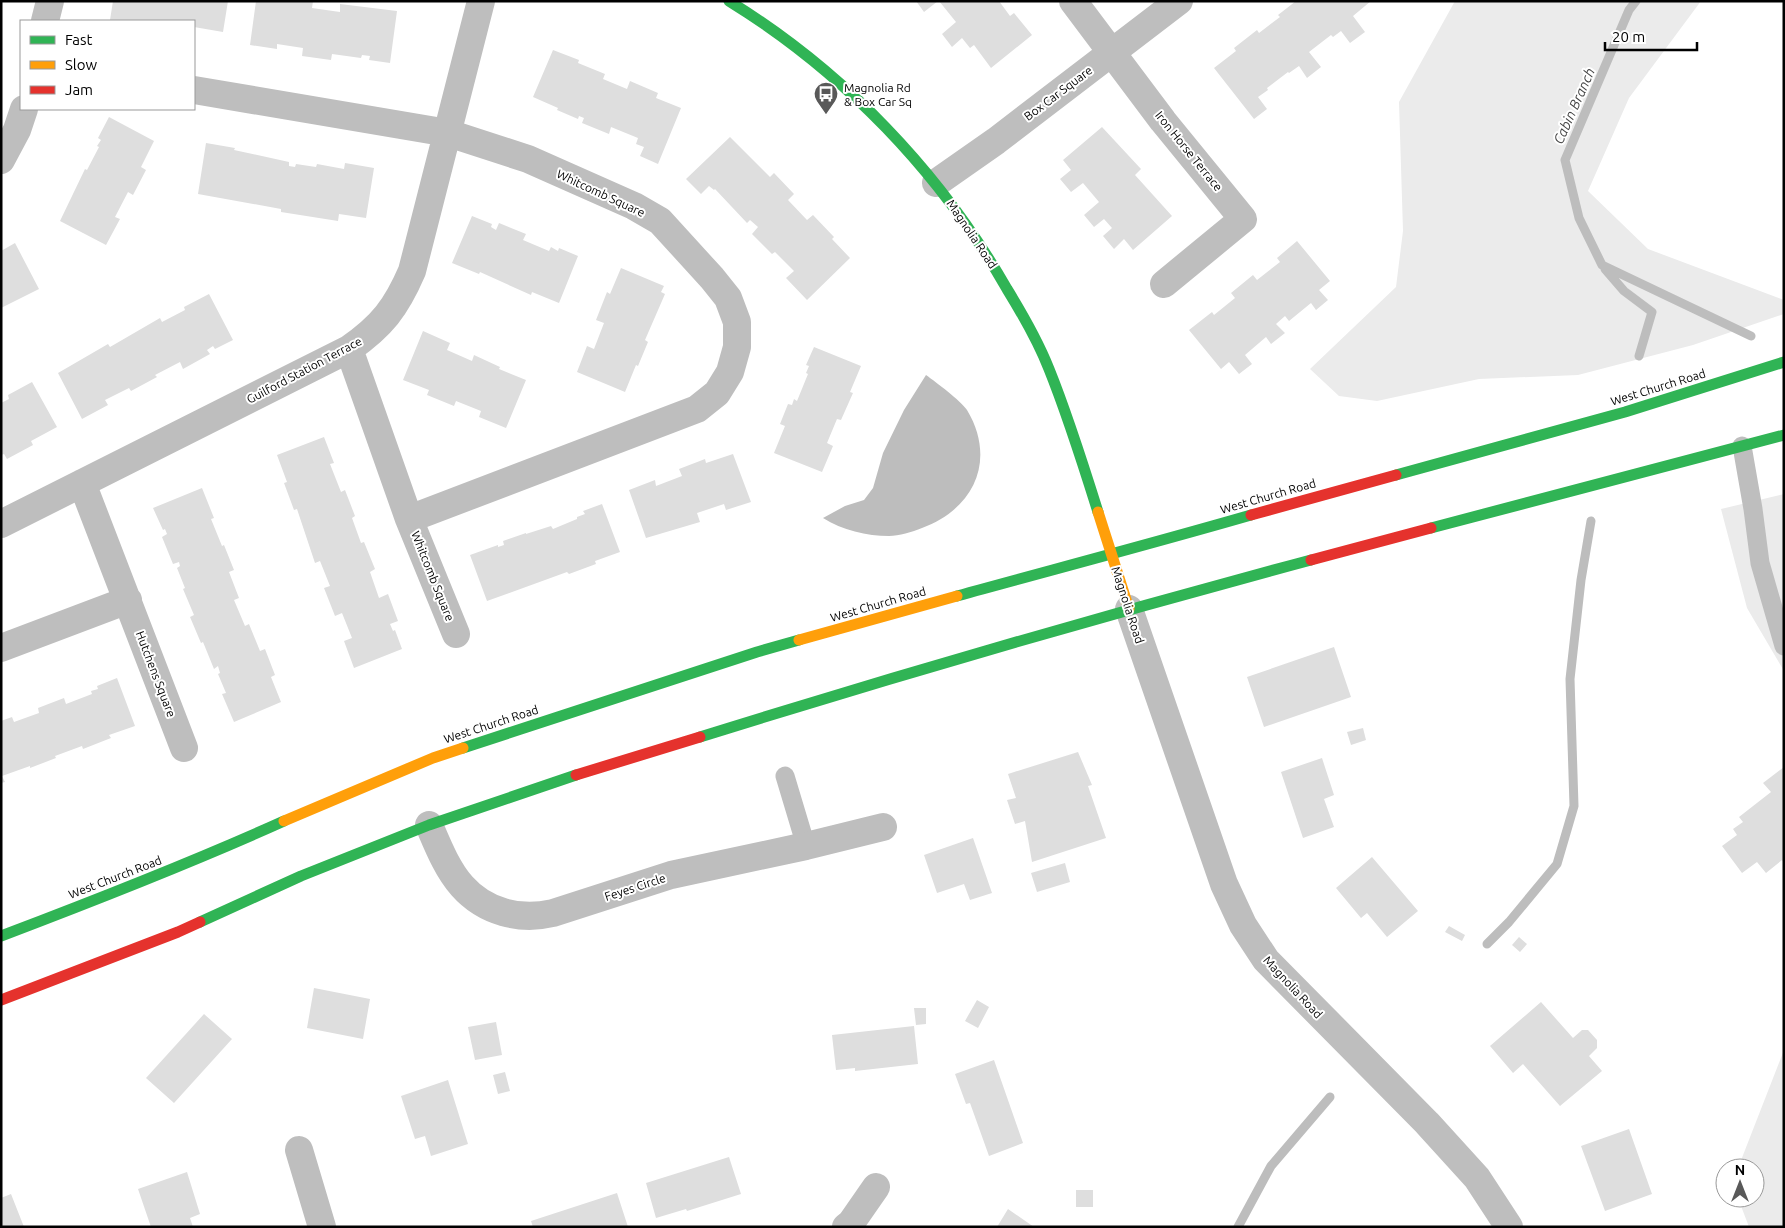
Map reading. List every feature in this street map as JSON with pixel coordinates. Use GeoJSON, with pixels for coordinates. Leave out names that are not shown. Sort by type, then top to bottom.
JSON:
{"type":"FeatureCollection","features":[{"type":"Feature","properties":{"kind":"main road","name":"Magnolia Road"},"geometry":{"type":"LineString","coordinates":[[729,1],[776,31],[837,80],[893,133],[936,183],[974,234],[1014,299],[1048,367],[1075,438],[1129,609]]}},
{"type":"Feature","properties":{"kind":"main road","name":"West Church Road"},"geometry":{"type":"LineString","coordinates":[[1,936],[204,857],[336,798],[433,758],[758,652],[1069,565],[1112,555],[1285,504],[1625,412],[1784,362]]}},
{"type":"Feature","properties":{"kind":"main road"},"geometry":{"type":"LineString","coordinates":[[1,1000],[178,932],[301,876],[429,825],[551,783],[872,683],[1129,609],[1784,435]]}},
{"type":"Feature","properties":{"kind":"street"},"geometry":{"type":"LineString","coordinates":[[45,20],[50,1]]}},
{"type":"Feature","properties":{"kind":"street","name":"Guilford Station Terrace"},"geometry":{"type":"LineString","coordinates":[[1,524],[349,349],[375,329],[387,316],[402,295],[412,271],[481,1]]}},
{"type":"Feature","properties":{"kind":"street","name":"Iron Horse Terrace"},"geometry":{"type":"LineString","coordinates":[[1073,1],[1163,120],[1243,219],[1164,284]]}},
{"type":"Feature","properties":{"kind":"street","name":"Box Car Square"},"geometry":{"type":"LineString","coordinates":[[936,183],[996,141],[1179,1]]}},
{"type":"Feature","properties":{"kind":"street","name":"Whitcomb Square"},"geometry":{"type":"LineString","coordinates":[[195,90],[448,133],[528,158],[634,206],[660,221],[728,298],[737,322],[737,347],[730,372],[717,393],[696,409],[409,519]]}},
{"type":"Feature","properties":{"kind":"street"},"geometry":{"type":"LineString","coordinates":[[1,160],[17,130],[24,110]]}},
{"type":"Feature","properties":{"kind":"street","name":"Whitcomb Square"},"geometry":{"type":"LineString","coordinates":[[349,349],[409,519],[456,634]]}},
{"type":"Feature","properties":{"kind":"street","name":"Hutchens Square"},"geometry":{"type":"LineString","coordinates":[[82,484],[184,748]]}},
{"type":"Feature","properties":{"kind":"street"},"geometry":{"type":"LineString","coordinates":[[1,648],[128,600]]}},
{"type":"Feature","properties":{"kind":"street","name":"Magnolia Road"},"geometry":{"type":"LineString","coordinates":[[1129,609],[1224,884],[1243,924],[1266,960],[1427,1123],[1477,1178],[1509,1227]]}},
{"type":"Feature","properties":{"kind":"street","name":"Feyes Circle"},"geometry":{"type":"LineString","coordinates":[[429,825],[441,852],[458,881],[470,895],[499,912],[522,916],[541,916],[691,870],[806,846],[883,827]]}},
{"type":"Feature","properties":{"kind":"street"},"geometry":{"type":"LineString","coordinates":[[300,1150],[322,1227]]}},
{"type":"Feature","properties":{"kind":"street"},"geometry":{"type":"LineString","coordinates":[[846,1227],[851,1223],[876,1187]]}},
{"type":"Feature","properties":{"kind":"lane"},"geometry":{"type":"LineString","coordinates":[[1742,446],[1760,563],[1784,646]]}},
{"type":"Feature","properties":{"kind":"lane"},"geometry":{"type":"LineString","coordinates":[[785,776],[806,846]]}},
{"type":"Feature","properties":{"kind":"shaded area"},"geometry":{"type":"Polygon","coordinates":[[[1455,1],[1701,1],[1629,98],[1588,191],[1648,249],[1784,300],[1784,314],[1693,345],[1578,375],[1479,379],[1377,401],[1339,396],[1310,369],[1396,287],[1403,231],[1399,102],[1455,1]]]}},
{"type":"Feature","properties":{"kind":"shaded area"},"geometry":{"type":"Polygon","coordinates":[[[926,375],[964,406],[976,429],[980,447],[980,464],[975,481],[967,495],[955,509],[940,520],[906,534],[881,536],[855,532],[823,518],[845,506],[864,500],[873,488],[883,453],[904,410],[926,375]]]}},
{"type":"Feature","properties":{"kind":"shaded area"},"geometry":{"type":"Polygon","coordinates":[[[1784,494],[1784,671],[1747,608],[1721,509],[1784,494]]]}},
{"type":"Feature","properties":{"kind":"shaded area"},"geometry":{"type":"Polygon","coordinates":[[[1784,1050],[1784,1227],[1749,1227],[1742,1208],[1765,1208],[1765,1158],[1742,1158],[1784,1050]]]}},
{"type":"Feature","properties":{"kind":"building"},"geometry":{"type":"Polygon","coordinates":[[[113,1],[228,1],[223,32],[195,27],[195,20],[110,20],[113,1]]]}},
{"type":"Feature","properties":{"kind":"building"},"geometry":{"type":"Polygon","coordinates":[[[256,1],[313,1],[312,8],[340,12],[340,4],[397,11],[390,63],[369,60],[370,56],[362,55],[361,58],[332,54],[331,60],[302,56],[303,48],[277,44],[277,49],[250,45],[256,1]]]}},
{"type":"Feature","properties":{"kind":"building"},"geometry":{"type":"Polygon","coordinates":[[[916,1],[938,1],[924,12],[916,1]]]}},
{"type":"Feature","properties":{"kind":"building"},"geometry":{"type":"Polygon","coordinates":[[[939,1],[999,1],[1010,16],[1014,13],[1032,35],[991,68],[974,45],[970,48],[962,38],[952,47],[942,34],[956,22],[939,1]]]}},
{"type":"Feature","properties":{"kind":"building"},"geometry":{"type":"Polygon","coordinates":[[[1296,1],[1371,1],[1353,16],[1365,32],[1350,43],[1341,31],[1333,37],[1331,35],[1309,52],[1321,67],[1307,78],[1299,66],[1267,88],[1268,90],[1258,97],[1267,109],[1254,119],[1214,68],[1236,51],[1234,48],[1257,30],[1259,33],[1280,17],[1278,15],[1296,1]]]}},
{"type":"Feature","properties":{"kind":"building"},"geometry":{"type":"Polygon","coordinates":[[[553,50],[579,60],[578,63],[605,74],[603,79],[627,89],[630,81],[658,93],[656,98],[681,108],[658,164],[640,156],[644,147],[636,144],[638,138],[611,127],[609,134],[582,123],[584,118],[579,116],[578,119],[533,97],[553,50]]]}},
{"type":"Feature","properties":{"kind":"building"},"geometry":{"type":"Polygon","coordinates":[[[109,117],[154,141],[141,167],[146,170],[133,195],[128,192],[115,217],[120,219],[106,245],[60,221],[85,169],[87,170],[99,147],[97,146],[101,140],[98,138],[109,117]]]}},
{"type":"Feature","properties":{"kind":"building"},"geometry":{"type":"Polygon","coordinates":[[[1102,127],[1141,169],[1135,175],[1172,216],[1133,250],[1124,239],[1114,249],[1103,236],[1112,228],[1104,219],[1094,227],[1084,215],[1099,202],[1083,183],[1071,192],[1060,179],[1071,170],[1063,160],[1102,127]]]}},
{"type":"Feature","properties":{"kind":"building"},"geometry":{"type":"Polygon","coordinates":[[[730,137],[770,177],[774,173],[794,194],[788,200],[807,220],[813,215],[834,237],[832,239],[850,258],[807,300],[786,278],[794,271],[775,252],[772,254],[752,234],[758,227],[750,220],[747,223],[715,189],[709,186],[701,194],[686,179],[730,137]]]}},
{"type":"Feature","properties":{"kind":"building"},"geometry":{"type":"Polygon","coordinates":[[[206,143],[235,148],[234,150],[289,162],[289,166],[295,167],[296,164],[316,167],[317,164],[344,169],[345,163],[374,168],[366,218],[339,214],[338,221],[281,212],[281,209],[198,194],[206,143]]]}},
{"type":"Feature","properties":{"kind":"building"},"geometry":{"type":"Polygon","coordinates":[[[472,216],[492,224],[491,227],[496,230],[499,223],[526,234],[523,240],[549,251],[551,247],[558,251],[559,248],[578,256],[559,303],[532,292],[531,295],[480,272],[479,274],[452,263],[472,216]]]}},
{"type":"Feature","properties":{"kind":"building"},"geometry":{"type":"Polygon","coordinates":[[[1297,241],[1330,281],[1319,290],[1328,300],[1316,310],[1311,303],[1289,321],[1285,316],[1276,324],[1285,333],[1271,344],[1266,337],[1245,355],[1252,364],[1239,374],[1229,362],[1221,369],[1189,330],[1212,312],[1214,315],[1235,298],[1231,293],[1253,275],[1257,280],[1280,262],[1277,258],[1297,241]]]}},
{"type":"Feature","properties":{"kind":"building"},"geometry":{"type":"Polygon","coordinates":[[[15,243],[39,289],[1,308],[1,251],[15,243]]]}},
{"type":"Feature","properties":{"kind":"building"},"geometry":{"type":"Polygon","coordinates":[[[621,268],[664,286],[661,292],[665,294],[645,340],[648,342],[625,392],[577,372],[587,346],[594,349],[604,323],[596,320],[607,292],[610,294],[621,268]]]}},
{"type":"Feature","properties":{"kind":"building"},"geometry":{"type":"Polygon","coordinates":[[[209,294],[233,340],[215,349],[213,346],[207,350],[210,354],[183,369],[180,362],[155,375],[157,377],[131,391],[129,388],[105,400],[108,405],[82,419],[58,373],[108,344],[110,347],[160,318],[162,322],[185,310],[184,307],[209,294]]]}},
{"type":"Feature","properties":{"kind":"building"},"geometry":{"type":"Polygon","coordinates":[[[423,331],[450,343],[447,350],[472,361],[474,355],[500,367],[499,369],[526,380],[506,428],[479,417],[481,411],[456,401],[454,406],[427,395],[429,390],[403,380],[423,331]]]}},
{"type":"Feature","properties":{"kind":"building"},"geometry":{"type":"Polygon","coordinates":[[[814,347],[861,366],[850,392],[853,393],[841,420],[837,419],[827,443],[833,446],[822,472],[774,453],[785,426],[780,424],[788,404],[792,405],[794,399],[797,401],[808,374],[806,373],[809,366],[806,365],[814,347]]]}},
{"type":"Feature","properties":{"kind":"building"},"geometry":{"type":"Polygon","coordinates":[[[32,382],[57,427],[31,441],[33,445],[7,459],[4,454],[1,455],[1,403],[9,399],[8,395],[32,382]]]}},
{"type":"Feature","properties":{"kind":"building"},"geometry":{"type":"Polygon","coordinates":[[[324,437],[334,463],[330,464],[341,492],[345,490],[355,516],[352,518],[361,543],[364,542],[375,569],[370,572],[379,598],[388,594],[398,621],[390,624],[393,631],[395,630],[402,649],[354,668],[344,641],[352,638],[342,613],[335,616],[324,588],[330,586],[320,561],[315,563],[297,509],[294,510],[284,483],[287,482],[277,455],[324,437]]]}},
{"type":"Feature","properties":{"kind":"building"},"geometry":{"type":"Polygon","coordinates":[[[733,454],[751,502],[726,510],[724,504],[697,513],[700,522],[646,538],[629,490],[655,480],[656,486],[682,476],[679,469],[705,459],[706,463],[733,454]]]}},
{"type":"Feature","properties":{"kind":"building"},"geometry":{"type":"Polygon","coordinates":[[[202,488],[214,518],[211,519],[234,570],[229,572],[239,598],[234,600],[245,626],[249,624],[260,651],[265,649],[275,675],[271,677],[281,702],[234,722],[222,694],[226,693],[218,674],[220,673],[218,666],[214,669],[190,617],[194,615],[183,589],[185,588],[177,568],[180,566],[179,562],[173,564],[162,537],[167,534],[165,529],[163,530],[153,508],[202,488]]]}},
{"type":"Feature","properties":{"kind":"building"},"geometry":{"type":"Polygon","coordinates":[[[602,504],[620,552],[595,561],[596,564],[569,574],[567,572],[487,601],[470,555],[498,545],[498,547],[504,545],[503,541],[526,533],[551,526],[553,529],[577,519],[577,517],[585,514],[583,511],[602,504]]]}},
{"type":"Feature","properties":{"kind":"building"},"geometry":{"type":"Polygon","coordinates":[[[1334,647],[1351,697],[1264,727],[1247,677],[1334,647]]]}},
{"type":"Feature","properties":{"kind":"building"},"geometry":{"type":"Polygon","coordinates":[[[117,678],[135,726],[109,735],[111,738],[83,749],[82,746],[30,768],[30,766],[2,776],[5,782],[1,783],[1,721],[12,717],[14,722],[39,713],[38,708],[64,698],[66,704],[92,694],[91,691],[98,689],[97,686],[117,678]]]}},
{"type":"Feature","properties":{"kind":"building"},"geometry":{"type":"Polygon","coordinates":[[[1363,728],[1366,740],[1351,745],[1347,732],[1363,728]]]}},
{"type":"Feature","properties":{"kind":"building"},"geometry":{"type":"Polygon","coordinates":[[[1078,752],[1092,785],[1088,786],[1106,838],[1032,862],[1025,821],[1015,824],[1007,800],[1016,798],[1008,774],[1078,752]]]}},
{"type":"Feature","properties":{"kind":"building"},"geometry":{"type":"Polygon","coordinates":[[[1322,758],[1334,795],[1324,799],[1334,827],[1303,838],[1281,772],[1322,758]]]}},
{"type":"Feature","properties":{"kind":"building"},"geometry":{"type":"Polygon","coordinates":[[[1784,767],[1784,863],[1782,860],[1766,873],[1757,862],[1742,873],[1722,846],[1737,835],[1733,829],[1743,822],[1739,817],[1771,792],[1763,783],[1784,767]]]}},
{"type":"Feature","properties":{"kind":"building"},"geometry":{"type":"Polygon","coordinates":[[[973,838],[992,893],[970,900],[964,884],[937,893],[924,855],[973,838]]]}},
{"type":"Feature","properties":{"kind":"building"},"geometry":{"type":"Polygon","coordinates":[[[1372,857],[1418,911],[1387,937],[1367,913],[1361,918],[1336,888],[1372,857]]]}},
{"type":"Feature","properties":{"kind":"building"},"geometry":{"type":"Polygon","coordinates":[[[1065,863],[1070,882],[1037,892],[1031,873],[1065,863]]]}},
{"type":"Feature","properties":{"kind":"building"},"geometry":{"type":"Polygon","coordinates":[[[1449,926],[1465,935],[1462,941],[1445,932],[1449,926]]]}},
{"type":"Feature","properties":{"kind":"building"},"geometry":{"type":"Polygon","coordinates":[[[1519,937],[1527,944],[1520,952],[1512,945],[1519,937]]]}},
{"type":"Feature","properties":{"kind":"building"},"geometry":{"type":"Polygon","coordinates":[[[314,988],[370,999],[363,1039],[307,1028],[314,988]]]}},
{"type":"Feature","properties":{"kind":"building"},"geometry":{"type":"Polygon","coordinates":[[[977,1000],[989,1007],[978,1028],[965,1021],[977,1000]]]}},
{"type":"Feature","properties":{"kind":"building"},"geometry":{"type":"Polygon","coordinates":[[[1541,1002],[1573,1038],[1582,1030],[1588,1030],[1597,1040],[1597,1048],[1589,1056],[1602,1071],[1560,1106],[1523,1064],[1513,1073],[1490,1046],[1541,1002]]]}},
{"type":"Feature","properties":{"kind":"building"},"geometry":{"type":"Polygon","coordinates":[[[914,1008],[926,1008],[926,1024],[916,1025],[914,1008]]]}},
{"type":"Feature","properties":{"kind":"building"},"geometry":{"type":"Polygon","coordinates":[[[204,1014],[232,1039],[174,1103],[146,1078],[204,1014]]]}},
{"type":"Feature","properties":{"kind":"building"},"geometry":{"type":"Polygon","coordinates":[[[496,1022],[502,1055],[475,1060],[468,1027],[496,1022]]]}},
{"type":"Feature","properties":{"kind":"building"},"geometry":{"type":"Polygon","coordinates":[[[914,1026],[918,1064],[855,1071],[855,1068],[836,1070],[832,1035],[914,1026]]]}},
{"type":"Feature","properties":{"kind":"building"},"geometry":{"type":"Polygon","coordinates":[[[994,1060],[1023,1143],[989,1156],[970,1103],[966,1104],[955,1074],[994,1060]]]}},
{"type":"Feature","properties":{"kind":"building"},"geometry":{"type":"Polygon","coordinates":[[[505,1072],[510,1091],[498,1094],[493,1075],[505,1072]]]}},
{"type":"Feature","properties":{"kind":"building"},"geometry":{"type":"Polygon","coordinates":[[[448,1080],[468,1144],[431,1156],[425,1136],[415,1139],[401,1096],[448,1080]]]}},
{"type":"Feature","properties":{"kind":"building"},"geometry":{"type":"Polygon","coordinates":[[[1629,1129],[1652,1194],[1605,1211],[1581,1146],[1629,1129]]]}},
{"type":"Feature","properties":{"kind":"building"},"geometry":{"type":"Polygon","coordinates":[[[729,1157],[741,1194],[687,1211],[686,1209],[656,1218],[646,1183],[729,1157]]]}},
{"type":"Feature","properties":{"kind":"building"},"geometry":{"type":"Polygon","coordinates":[[[187,1172],[200,1214],[190,1218],[193,1227],[151,1227],[138,1189],[187,1172]]]}},
{"type":"Feature","properties":{"kind":"building"},"geometry":{"type":"Polygon","coordinates":[[[1076,1190],[1093,1190],[1093,1207],[1076,1207],[1076,1190]]]}},
{"type":"Feature","properties":{"kind":"building"},"geometry":{"type":"Polygon","coordinates":[[[617,1193],[628,1227],[533,1227],[531,1221],[617,1193]]]}},
{"type":"Feature","properties":{"kind":"building"},"geometry":{"type":"Polygon","coordinates":[[[11,1194],[24,1227],[1,1227],[1,1198],[11,1194]]]}},
{"type":"Feature","properties":{"kind":"building"},"geometry":{"type":"Polygon","coordinates":[[[1008,1209],[1034,1227],[997,1227],[1008,1209]]]}},
{"type":"Feature","properties":{"kind":"waterway","name":"Cabin Branch"},"geometry":{"type":"LineString","coordinates":[[1636,1],[1629,10],[1565,160],[1579,218],[1602,265],[1751,336]]}},
{"type":"Feature","properties":{"kind":"waterway"},"geometry":{"type":"LineString","coordinates":[[1605,269],[1624,291],[1652,312],[1639,356]]}},
{"type":"Feature","properties":{"kind":"waterway"},"geometry":{"type":"LineString","coordinates":[[1487,944],[1509,922],[1557,864],[1574,806],[1570,679],[1581,580],[1591,521]]}},
{"type":"Feature","properties":{"kind":"waterway"},"geometry":{"type":"LineString","coordinates":[[1238,1227],[1271,1166],[1330,1097]]}},
{"type":"Feature","properties":{"kind":"traffic: fast"},"geometry":{"type":"LineString","coordinates":[[729,1],[812,59],[850,92],[920,165],[981,246],[1040,348],[1069,422],[1098,512]]}},
{"type":"Feature","properties":{"kind":"traffic: fast"},"geometry":{"type":"LineString","coordinates":[[1396,475],[1625,412],[1784,362]]}},
{"type":"Feature","properties":{"kind":"traffic: fast"},"geometry":{"type":"LineString","coordinates":[[1431,528],[1784,435]]}},
{"type":"Feature","properties":{"kind":"traffic: fast"},"geometry":{"type":"LineString","coordinates":[[957,596],[1251,515]]}},
{"type":"Feature","properties":{"kind":"traffic: fast"},"geometry":{"type":"LineString","coordinates":[[700,737],[1004,646],[1311,560]]}},
{"type":"Feature","properties":{"kind":"traffic: fast"},"geometry":{"type":"LineString","coordinates":[[463,748],[799,640]]}},
{"type":"Feature","properties":{"kind":"traffic: fast"},"geometry":{"type":"LineString","coordinates":[[200,922],[301,876],[429,825],[576,775]]}},
{"type":"Feature","properties":{"kind":"traffic: fast"},"geometry":{"type":"LineString","coordinates":[[1,936],[143,881],[284,821]]}},
{"type":"Feature","properties":{"kind":"traffic: slow"},"geometry":{"type":"LineString","coordinates":[[1098,512],[1129,609]]}},
{"type":"Feature","properties":{"kind":"traffic: slow"},"geometry":{"type":"LineString","coordinates":[[799,640],[957,596]]}},
{"type":"Feature","properties":{"kind":"traffic: slow"},"geometry":{"type":"LineString","coordinates":[[284,821],[433,758],[463,748]]}},
{"type":"Feature","properties":{"kind":"traffic: jam"},"geometry":{"type":"LineString","coordinates":[[1251,515],[1396,475]]}},
{"type":"Feature","properties":{"kind":"traffic: jam"},"geometry":{"type":"LineString","coordinates":[[1311,560],[1431,528]]}},
{"type":"Feature","properties":{"kind":"traffic: jam"},"geometry":{"type":"LineString","coordinates":[[576,775],[700,737]]}},
{"type":"Feature","properties":{"kind":"traffic: jam"},"geometry":{"type":"LineString","coordinates":[[1,1000],[200,922]]}},
{"type":"Feature","properties":{"kind":"place","name":"Magnolia Rd & Box Car Sq"},"geometry":{"type":"Point","coordinates":[826,115]}}]}
